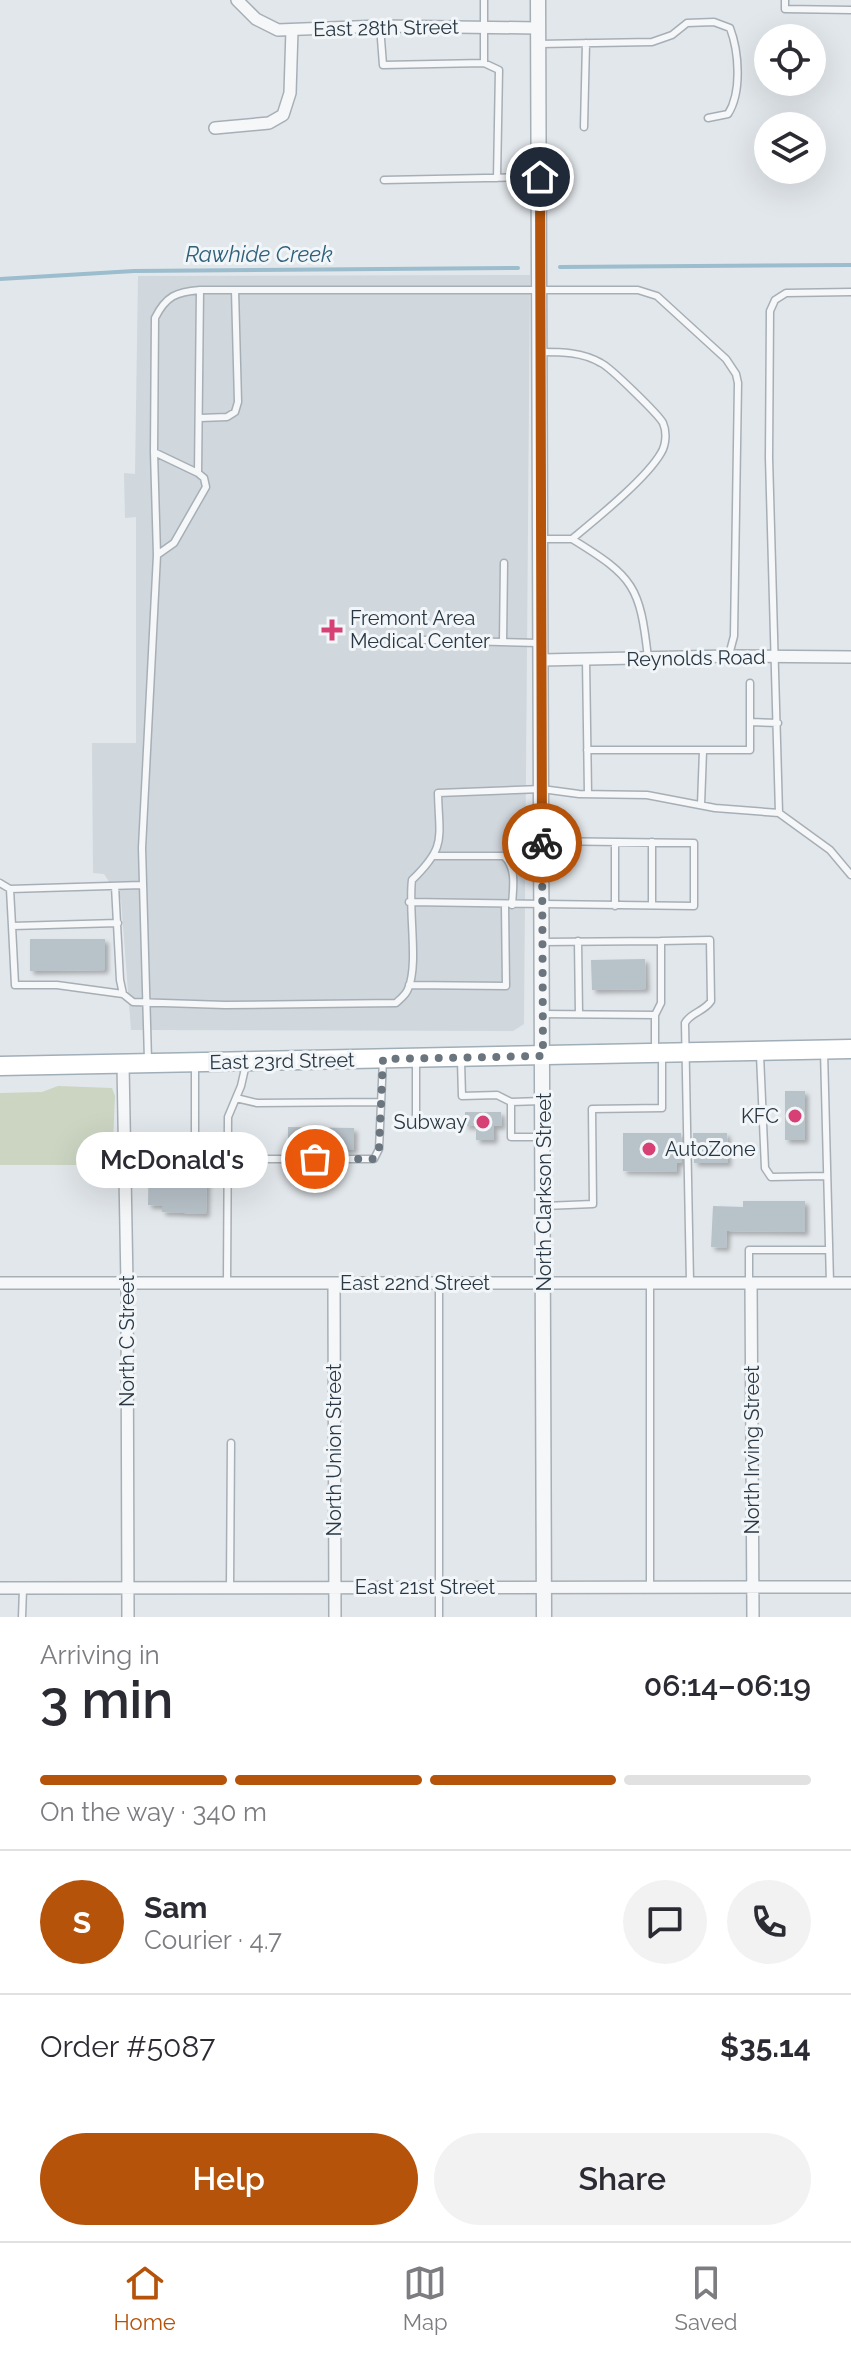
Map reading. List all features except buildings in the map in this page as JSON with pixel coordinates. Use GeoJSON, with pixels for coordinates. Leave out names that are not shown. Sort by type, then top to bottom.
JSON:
{"type":"FeatureCollection","features":[{"type":"Feature","properties":{"kind":"main road","name":"East 23rd Street"},"geometry":{"type":"LineString","coordinates":[[0,1066],[851,1049]]}},
{"type":"Feature","properties":{"kind":"street","name":"North Clarkson Street"},"geometry":{"type":"LineString","coordinates":[[538,0],[544,1617]]}},
{"type":"Feature","properties":{"kind":"street","name":"East 28th Street"},"geometry":{"type":"LineString","coordinates":[[240,2],[256,19],[278,30],[380,26],[538,28]]}},
{"type":"Feature","properties":{"kind":"street"},"geometry":{"type":"LineString","coordinates":[[215,128],[269,123],[283,115],[290,93],[292,30]]}},
{"type":"Feature","properties":{"kind":"street","name":"Reynolds Road"},"geometry":{"type":"LineString","coordinates":[[542,660],[851,657]]}},
{"type":"Feature","properties":{"kind":"street","name":"North C Street"},"geometry":{"type":"LineString","coordinates":[[123,1064],[128,1617]]}},
{"type":"Feature","properties":{"kind":"street","name":"East 22nd Street"},"geometry":{"type":"LineString","coordinates":[[0,1283],[851,1283]]}},
{"type":"Feature","properties":{"kind":"street","name":"North Union Street"},"geometry":{"type":"LineString","coordinates":[[334,1283],[335,1617]]}},
{"type":"Feature","properties":{"kind":"street","name":"North Irving Street"},"geometry":{"type":"LineString","coordinates":[[750,1283],[753,1617]]}},
{"type":"Feature","properties":{"kind":"street","name":"East 21st Street"},"geometry":{"type":"LineString","coordinates":[[0,1588],[851,1587]]}},
{"type":"Feature","properties":{"kind":"lane"},"geometry":{"type":"LineString","coordinates":[[484,0],[484,63]]}},
{"type":"Feature","properties":{"kind":"lane"},"geometry":{"type":"LineString","coordinates":[[785,0],[785,9],[851,10]]}},
{"type":"Feature","properties":{"kind":"lane"},"geometry":{"type":"LineString","coordinates":[[539,44],[652,42],[672,35],[687,23],[714,22],[730,28],[737,47],[734,103],[728,114],[708,118]]}},
{"type":"Feature","properties":{"kind":"lane"},"geometry":{"type":"LineString","coordinates":[[380,26],[383,65],[484,63],[499,70],[497,178]]}},
{"type":"Feature","properties":{"kind":"lane"},"geometry":{"type":"LineString","coordinates":[[584,127],[586,43]]}},
{"type":"Feature","properties":{"kind":"lane"},"geometry":{"type":"LineString","coordinates":[[384,180],[540,177]]}},
{"type":"Feature","properties":{"kind":"lane"},"geometry":{"type":"LineString","coordinates":[[148,1064],[142,885],[157,555],[155,318],[163,301],[177,292],[200,290],[638,290],[657,296],[726,359],[738,383],[734,636],[729,656]]}},
{"type":"Feature","properties":{"kind":"lane"},"geometry":{"type":"LineString","coordinates":[[198,473],[200,290]]}},
{"type":"Feature","properties":{"kind":"lane"},"geometry":{"type":"LineString","coordinates":[[200,418],[227,417],[235,412],[238,402],[235,290]]}},
{"type":"Feature","properties":{"kind":"lane"},"geometry":{"type":"LineString","coordinates":[[779,813],[769,458],[770,311],[775,300],[786,293],[851,292]]}},
{"type":"Feature","properties":{"kind":"lane"},"geometry":{"type":"LineString","coordinates":[[541,352],[571,353],[604,364],[663,421],[666,437],[662,452],[653,463],[627,491],[572,539]]}},
{"type":"Feature","properties":{"kind":"lane"},"geometry":{"type":"LineString","coordinates":[[154,452],[198,473],[204,478],[206,487],[174,543],[157,555]]}},
{"type":"Feature","properties":{"kind":"lane"},"geometry":{"type":"LineString","coordinates":[[541,539],[572,539],[605,560],[627,579],[643,614],[648,658]]}},
{"type":"Feature","properties":{"kind":"lane"},"geometry":{"type":"LineString","coordinates":[[503,642],[504,563]]}},
{"type":"Feature","properties":{"kind":"lane"},"geometry":{"type":"LineString","coordinates":[[390,639],[541,643]]}},
{"type":"Feature","properties":{"kind":"lane"},"geometry":{"type":"LineString","coordinates":[[586,659],[588,794]]}},
{"type":"Feature","properties":{"kind":"lane"},"geometry":{"type":"LineString","coordinates":[[587,750],[750,750],[750,683]]}},
{"type":"Feature","properties":{"kind":"lane"},"geometry":{"type":"LineString","coordinates":[[750,722],[778,723]]}},
{"type":"Feature","properties":{"kind":"lane"},"geometry":{"type":"LineString","coordinates":[[701,805],[703,751]]}},
{"type":"Feature","properties":{"kind":"lane"},"geometry":{"type":"LineString","coordinates":[[10,889],[15,985],[57,985],[123,994],[133,1002],[148,1003],[396,1003],[407,993],[412,976],[409,902],[412,880],[434,856],[439,845],[438,793],[542,789],[647,795],[701,805],[779,813],[830,850],[851,875]]}},
{"type":"Feature","properties":{"kind":"lane"},"geometry":{"type":"LineString","coordinates":[[409,902],[694,906],[694,843],[542,841]]}},
{"type":"Feature","properties":{"kind":"lane"},"geometry":{"type":"LineString","coordinates":[[615,842],[615,906]]}},
{"type":"Feature","properties":{"kind":"lane"},"geometry":{"type":"LineString","coordinates":[[652,842],[652,905]]}},
{"type":"Feature","properties":{"kind":"lane"},"geometry":{"type":"LineString","coordinates":[[409,985],[506,986],[513,873],[510,862],[504,856],[434,856]]}},
{"type":"Feature","properties":{"kind":"lane"},"geometry":{"type":"LineString","coordinates":[[0,883],[10,889],[142,885]]}},
{"type":"Feature","properties":{"kind":"lane"},"geometry":{"type":"LineString","coordinates":[[115,886],[123,994]]}},
{"type":"Feature","properties":{"kind":"lane"},"geometry":{"type":"LineString","coordinates":[[12,926],[118,923]]}},
{"type":"Feature","properties":{"kind":"lane"},"geometry":{"type":"LineString","coordinates":[[542,942],[710,940],[711,1001],[706,1008],[688,1017],[685,1023],[690,1282]]}},
{"type":"Feature","properties":{"kind":"lane"},"geometry":{"type":"LineString","coordinates":[[578,941],[579,1014]]}},
{"type":"Feature","properties":{"kind":"lane"},"geometry":{"type":"LineString","coordinates":[[544,1206],[593,1204],[592,1109],[662,1108],[655,1015],[661,1003],[661,941]]}},
{"type":"Feature","properties":{"kind":"lane"},"geometry":{"type":"LineString","coordinates":[[542,1014],[655,1015]]}},
{"type":"Feature","properties":{"kind":"lane"},"geometry":{"type":"LineString","coordinates":[[824,1050],[830,1283]]}},
{"type":"Feature","properties":{"kind":"lane"},"geometry":{"type":"LineString","coordinates":[[760,1051],[765,1168],[771,1177],[827,1176]]}},
{"type":"Feature","properties":{"kind":"lane"},"geometry":{"type":"LineString","coordinates":[[461,1057],[462,1096],[497,1095],[511,1102],[543,1101]]}},
{"type":"Feature","properties":{"kind":"lane"},"geometry":{"type":"LineString","coordinates":[[416,1058],[416,1115]]}},
{"type":"Feature","properties":{"kind":"lane"},"geometry":{"type":"LineString","coordinates":[[227,1159],[374,1159],[379,1149],[383,1059]]}},
{"type":"Feature","properties":{"kind":"lane"},"geometry":{"type":"LineString","coordinates":[[227,1283],[228,1117],[246,1061]]}},
{"type":"Feature","properties":{"kind":"lane"},"geometry":{"type":"LineString","coordinates":[[195,1063],[195,1133]]}},
{"type":"Feature","properties":{"kind":"lane"},"geometry":{"type":"LineString","coordinates":[[236,1098],[257,1103],[381,1102]]}},
{"type":"Feature","properties":{"kind":"lane"},"geometry":{"type":"LineString","coordinates":[[511,1102],[511,1137],[544,1137]]}},
{"type":"Feature","properties":{"kind":"lane"},"geometry":{"type":"LineString","coordinates":[[750,1283],[749,1250],[829,1250]]}},
{"type":"Feature","properties":{"kind":"lane"},"geometry":{"type":"LineString","coordinates":[[650,1282],[650,1587]]}},
{"type":"Feature","properties":{"kind":"lane"},"geometry":{"type":"LineString","coordinates":[[439,1283],[439,1617]]}},
{"type":"Feature","properties":{"kind":"lane"},"geometry":{"type":"LineString","coordinates":[[230,1587],[231,1443]]}},
{"type":"Feature","properties":{"kind":"lane"},"geometry":{"type":"LineString","coordinates":[[22,1617],[23,1588]]}},
{"type":"Feature","properties":{"kind":"shaded area","name":"Fremont Area Medical Center"},"geometry":{"type":"Polygon","coordinates":[[[530,275],[524,1024],[513,1031],[131,1030],[121,900],[104,874],[93,873],[92,743],[136,743],[136,517],[125,518],[124,473],[135,474],[138,276],[530,275]]]}},
{"type":"Feature","properties":{"kind":"green space"},"geometry":{"type":"Polygon","coordinates":[[[58,1086],[112,1088],[115,1096],[112,1165],[0,1165],[0,1093],[42,1092],[58,1086]]]}},
{"type":"Feature","properties":{"kind":"waterway","name":"Rawhide Creek"},"geometry":{"type":"LineString","coordinates":[[560,267],[851,265]]}},
{"type":"Feature","properties":{"kind":"waterway","name":"Rawhide Creek"},"geometry":{"type":"LineString","coordinates":[[0,279],[134,271],[518,268]]}},
{"type":"Feature","properties":{"kind":"way so far"},"geometry":{"type":"LineString","coordinates":[[315,1159],[374,1159],[379,1149],[383,1059],[543,1056],[542,843]]}},
{"type":"Feature","properties":{"kind":"place","name":"Fremont Area Medical Center"},"geometry":{"type":"Point","coordinates":[332,630]}},
{"type":"Feature","properties":{"kind":"place","name":"KFC"},"geometry":{"type":"Point","coordinates":[795,1116]}},
{"type":"Feature","properties":{"kind":"place","name":"Subway"},"geometry":{"type":"Point","coordinates":[483,1122]}},
{"type":"Feature","properties":{"kind":"place","name":"AutoZone"},"geometry":{"type":"Point","coordinates":[649,1149]}},
{"type":"Feature","properties":{"kind":"place","name":"McDonald's"},"geometry":{"type":"Point","coordinates":[315,1159]}},
{"type":"Feature","properties":{"kind":"route"},"geometry":{"type":"LineString","coordinates":[[540,177],[542,843]]}}]}
